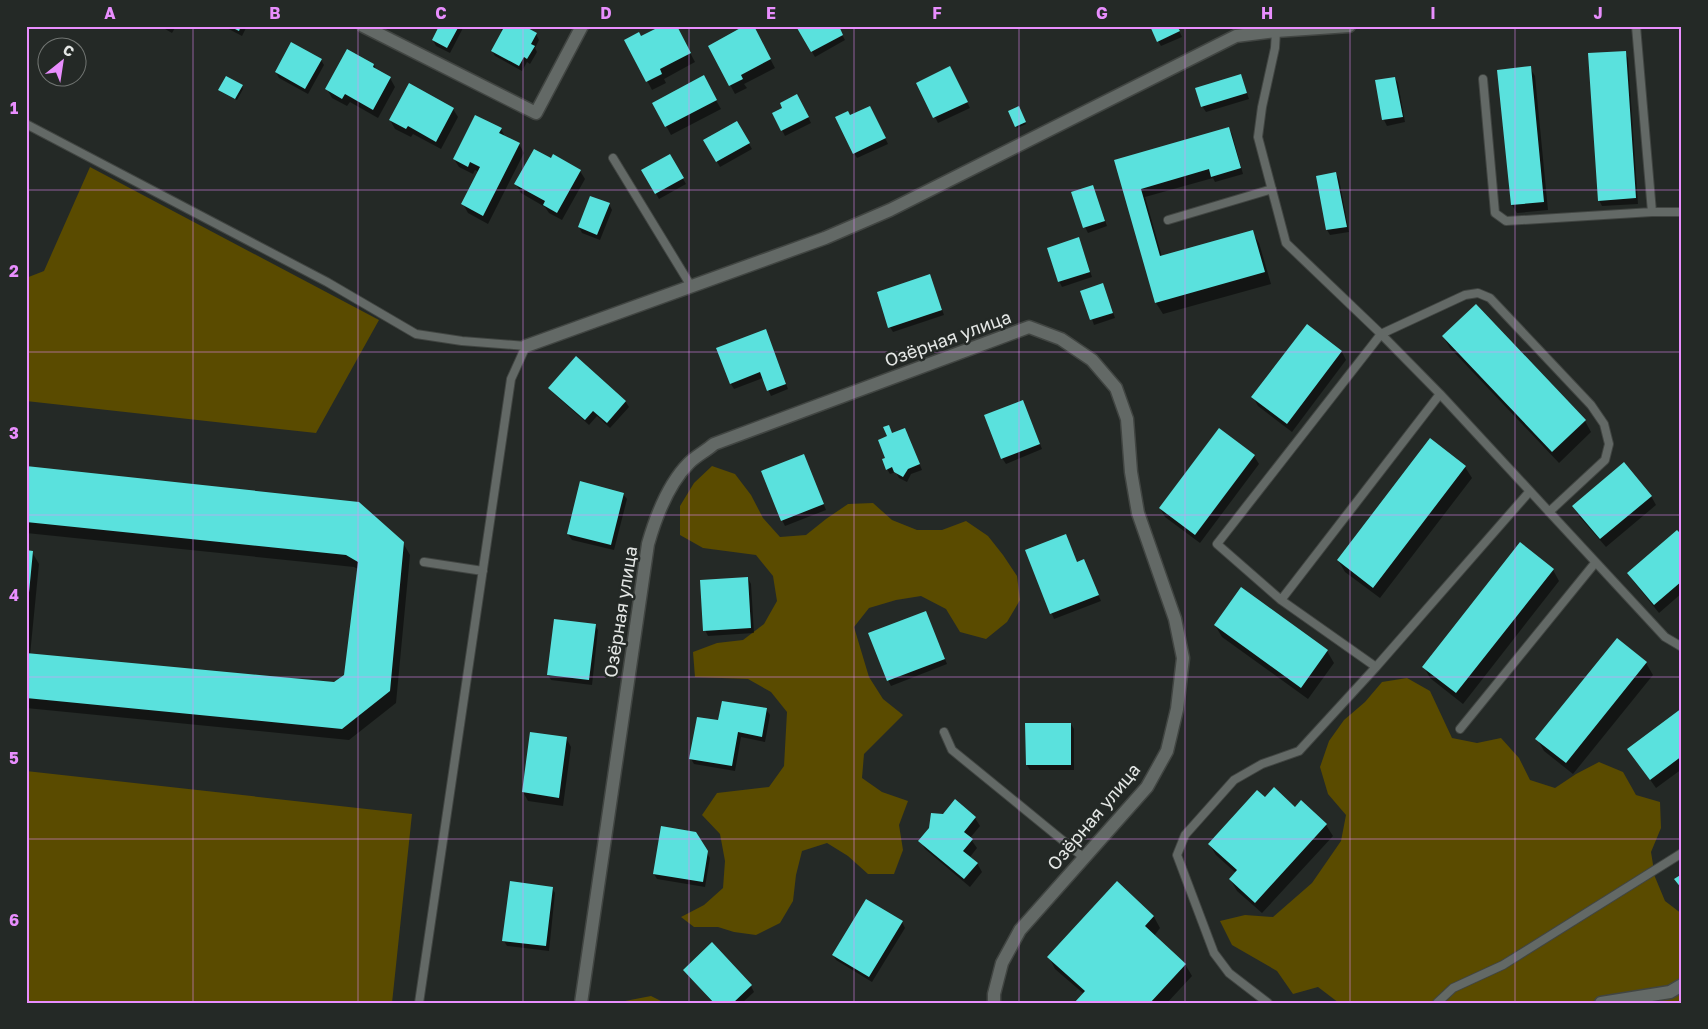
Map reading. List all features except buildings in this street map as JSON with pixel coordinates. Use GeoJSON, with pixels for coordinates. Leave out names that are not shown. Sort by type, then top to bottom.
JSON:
{"type":"FeatureCollection","features":[{"type":"Feature","properties":{"kind":"street"},"geometry":{"type":"LineString","coordinates":[[363,26],[536,113],[584,28]]}},
{"type":"Feature","properties":{"kind":"street"},"geometry":{"type":"LineString","coordinates":[[526,346],[825,238],[890,210],[1236,36],[1349,26]]}},
{"type":"Feature","properties":{"kind":"street","name":"Озёрная улица"},"geometry":{"type":"LineString","coordinates":[[581,1003],[648,544],[655,519],[669,490],[688,464],[714,444],[1029,327],[1061,339],[1092,360],[1116,388],[1127,419],[1131,472],[1138,513],[1174,620],[1183,658],[1177,709],[1167,752],[1147,787],[1020,930],[1002,963],[994,994],[994,1003]]}},
{"type":"Feature","properties":{"kind":"street"},"geometry":{"type":"LineString","coordinates":[[1601,1003],[1670,992],[1682,985]]}},
{"type":"Feature","properties":{"kind":"lane"},"geometry":{"type":"LineString","coordinates":[[1636,26],[1652,212]]}},
{"type":"Feature","properties":{"kind":"lane"},"geometry":{"type":"LineString","coordinates":[[1276,31],[1276,48],[1262,106],[1258,137],[1286,243],[1381,334],[1440,394],[1665,637],[1682,646]]}},
{"type":"Feature","properties":{"kind":"lane"},"geometry":{"type":"LineString","coordinates":[[1483,78],[1495,213],[1506,221],[1652,212],[1682,212]]}},
{"type":"Feature","properties":{"kind":"lane"},"geometry":{"type":"LineString","coordinates":[[26,124],[327,282],[416,334],[462,341],[526,346],[511,380],[420,1003]]}},
{"type":"Feature","properties":{"kind":"lane"},"geometry":{"type":"LineString","coordinates":[[613,158],[691,286]]}},
{"type":"Feature","properties":{"kind":"lane"},"geometry":{"type":"LineString","coordinates":[[1168,220],[1272,189]]}},
{"type":"Feature","properties":{"kind":"lane"},"geometry":{"type":"LineString","coordinates":[[1376,667],[1281,600],[1217,544],[1381,334],[1465,295],[1478,293],[1490,298],[1591,405],[1604,424],[1609,444],[1605,460],[1549,512]]}},
{"type":"Feature","properties":{"kind":"lane"},"geometry":{"type":"LineString","coordinates":[[1281,600],[1440,394]]}},
{"type":"Feature","properties":{"kind":"lane"},"geometry":{"type":"LineString","coordinates":[[1268,1003],[1229,973],[1214,953],[1177,855],[1185,834],[1234,780],[1262,764],[1299,751],[1376,667],[1530,490]]}},
{"type":"Feature","properties":{"kind":"lane"},"geometry":{"type":"LineString","coordinates":[[424,562],[483,571]]}},
{"type":"Feature","properties":{"kind":"lane"},"geometry":{"type":"LineString","coordinates":[[1460,729],[1595,563]]}},
{"type":"Feature","properties":{"kind":"lane"},"geometry":{"type":"LineString","coordinates":[[944,732],[952,750],[1084,857]]}},
{"type":"Feature","properties":{"kind":"lane"},"geometry":{"type":"LineString","coordinates":[[1437,1003],[1453,988],[1503,965],[1682,853]]}},
{"type":"Feature","properties":{"kind":"shaded area"},"geometry":{"type":"Polygon","coordinates":[[[90,167],[379,320],[316,433],[26,401],[26,278],[44,271],[90,167]]]}},
{"type":"Feature","properties":{"kind":"shaded area"},"geometry":{"type":"Polygon","coordinates":[[[712,466],[735,474],[751,495],[763,518],[780,537],[806,535],[848,504],[873,503],[892,520],[917,530],[942,530],[966,521],[988,536],[1003,555],[1017,576],[1020,600],[1007,622],[986,639],[960,632],[946,609],[921,596],[896,600],[869,608],[854,627],[869,677],[883,699],[903,715],[864,754],[862,778],[882,792],[908,801],[899,825],[903,850],[894,874],[868,874],[848,856],[827,843],[802,851],[796,875],[793,901],[780,923],[756,935],[734,932],[718,927],[694,927],[681,917],[704,905],[723,888],[725,861],[720,834],[702,815],[717,793],[769,787],[784,766],[787,712],[771,692],[748,679],[695,677],[693,652],[717,643],[743,640],[764,624],[777,601],[773,576],[756,555],[703,548],[680,535],[680,506],[694,483],[712,466]]]}},
{"type":"Feature","properties":{"kind":"shaded area"},"geometry":{"type":"Polygon","coordinates":[[[1407,678],[1430,691],[1452,738],[1477,743],[1501,738],[1519,758],[1530,780],[1555,788],[1599,762],[1623,772],[1636,795],[1660,802],[1661,828],[1651,852],[1655,877],[1665,901],[1682,914],[1682,1003],[1437,1003],[1432,1001],[1421,1003],[1339,1003],[1318,987],[1293,994],[1277,971],[1232,945],[1220,921],[1245,915],[1273,917],[1312,883],[1341,841],[1346,815],[1328,794],[1320,767],[1329,741],[1344,720],[1365,702],[1382,682],[1407,678]]]}},
{"type":"Feature","properties":{"kind":"shaded area"},"geometry":{"type":"Polygon","coordinates":[[[26,771],[412,814],[392,1003],[26,1003],[26,771]]]}},
{"type":"Feature","properties":{"kind":"shaded area"},"geometry":{"type":"Polygon","coordinates":[[[651,996],[665,1003],[624,1003],[625,1001],[651,996]]]}}]}
